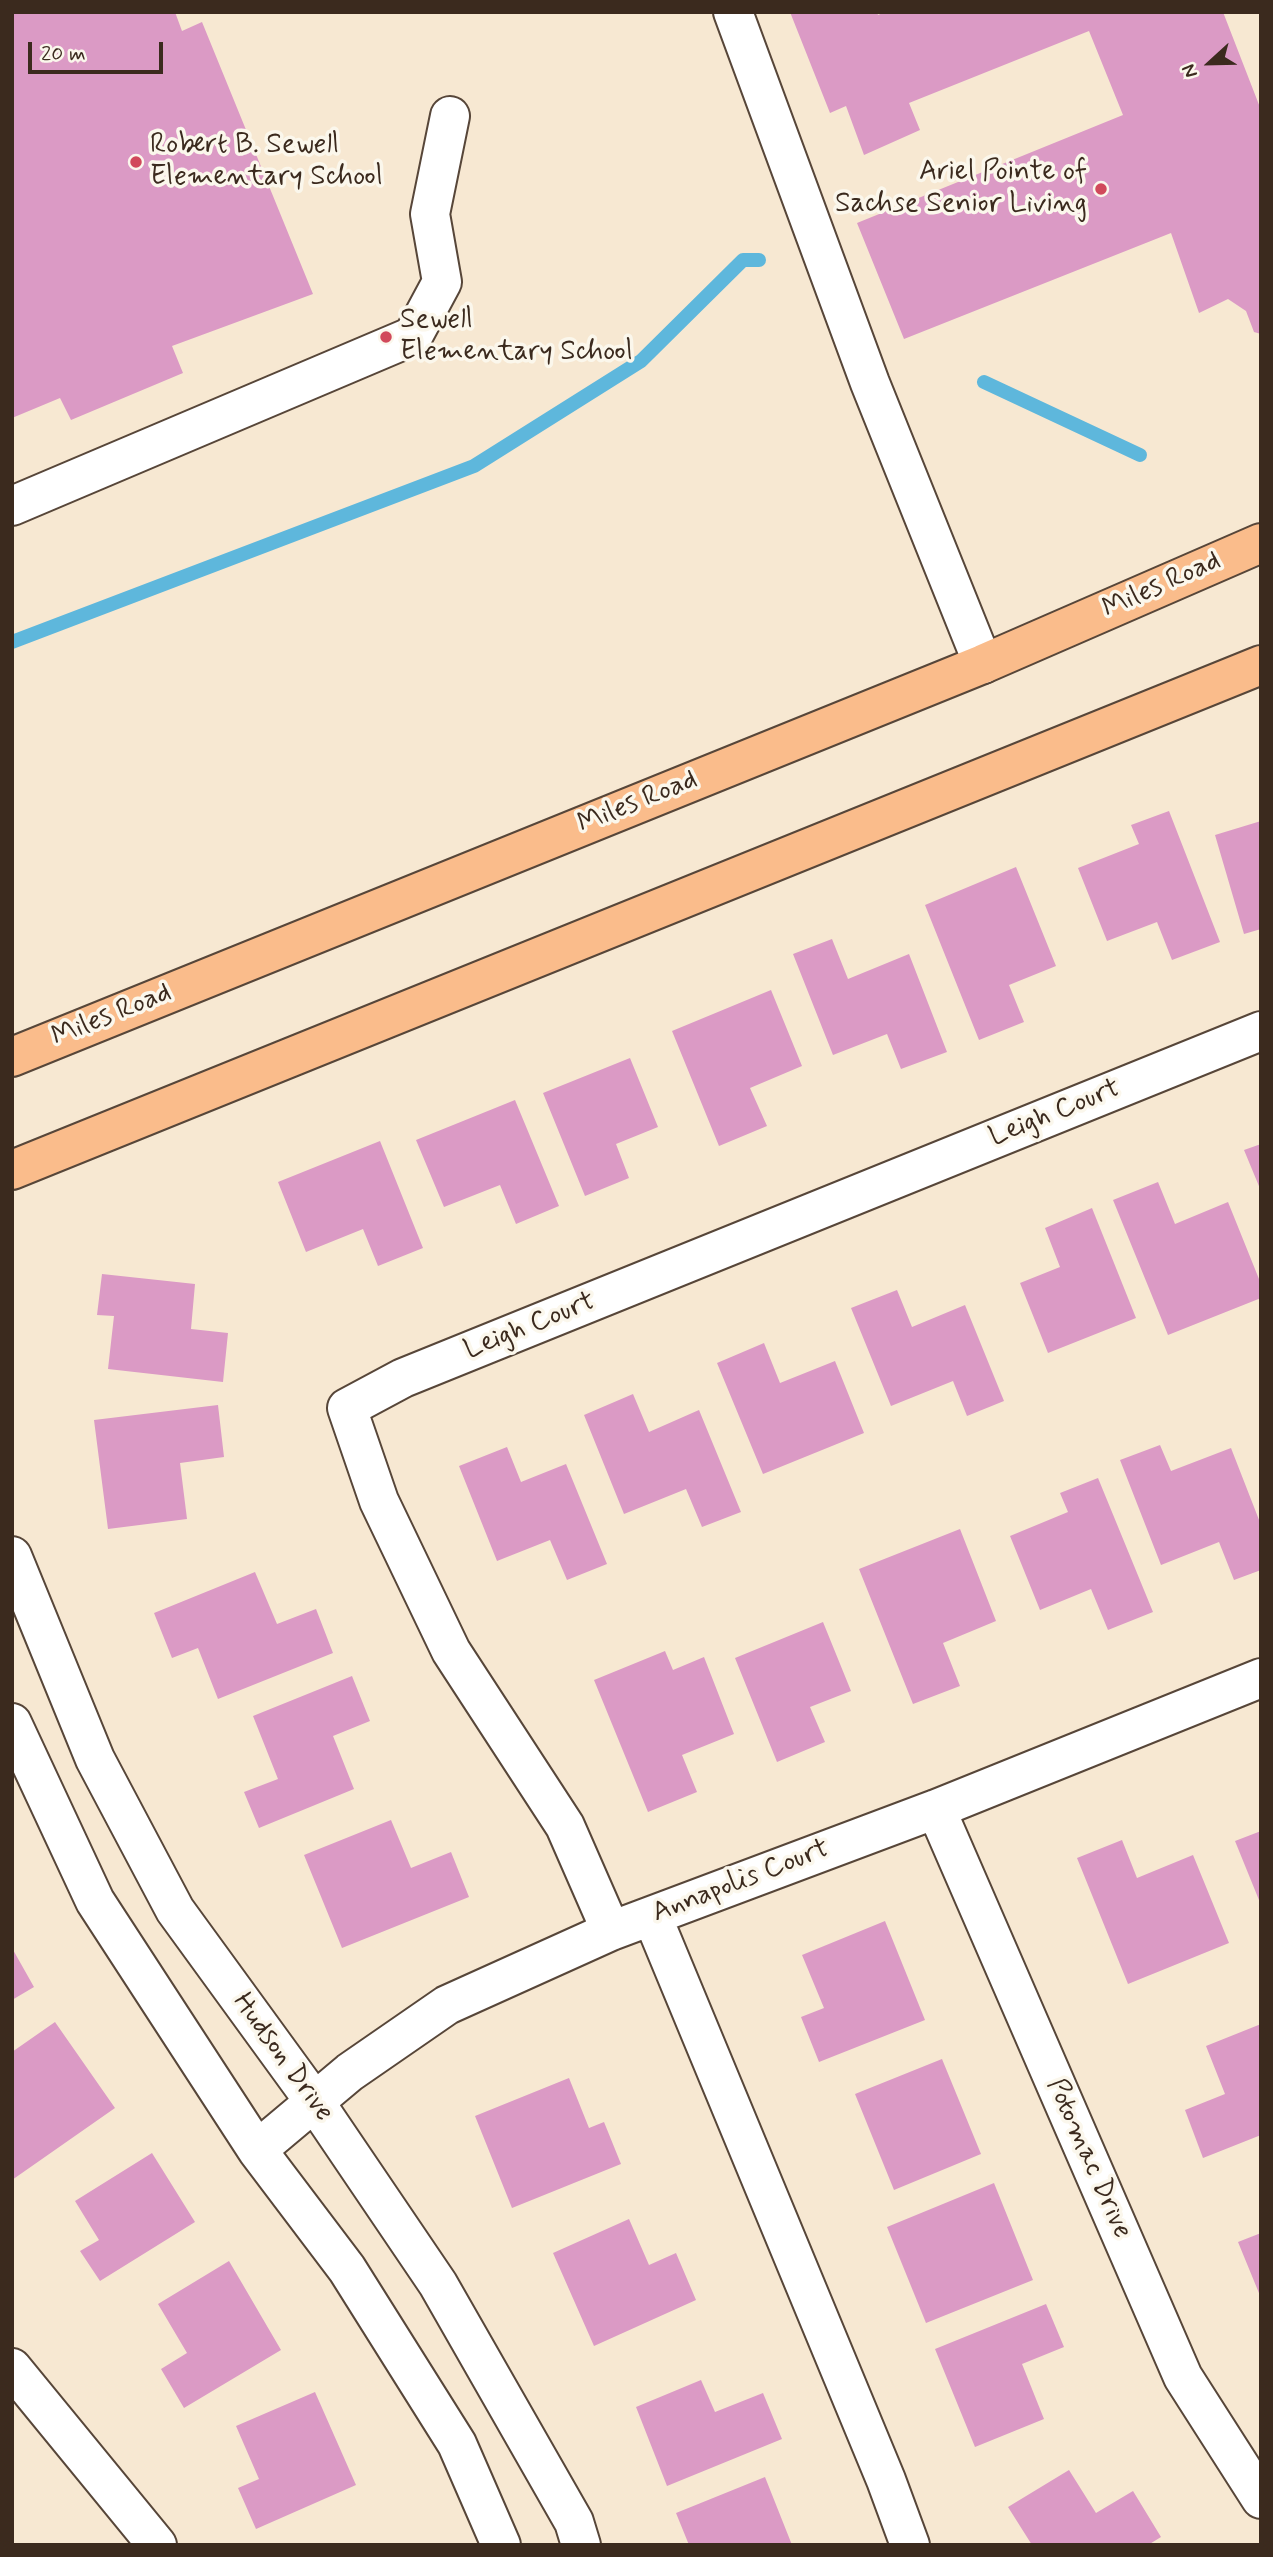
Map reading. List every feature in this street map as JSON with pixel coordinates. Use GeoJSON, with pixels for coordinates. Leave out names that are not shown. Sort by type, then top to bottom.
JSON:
{"type":"FeatureCollection","features":[{"type":"Feature","properties":{"kind":"main road","name":"Miles Road"},"geometry":{"type":"LineString","coordinates":[[12,1057],[983,664],[1261,543]]}},
{"type":"Feature","properties":{"kind":"main road"},"geometry":{"type":"LineString","coordinates":[[12,1170],[1261,665]]}},
{"type":"Feature","properties":{"kind":"street"},"geometry":{"type":"LineString","coordinates":[[733,12],[870,383],[983,664]]}},
{"type":"Feature","properties":{"kind":"street"},"geometry":{"type":"LineString","coordinates":[[12,506],[413,336],[442,282],[430,214],[450,116]]}},
{"type":"Feature","properties":{"kind":"street","name":"Leigh Court"},"geometry":{"type":"LineString","coordinates":[[611,1931],[565,1826],[451,1651],[379,1501],[347,1408],[402,1378],[1261,1031]]}},
{"type":"Feature","properties":{"kind":"street","name":"Hudson Drive"},"geometry":{"type":"LineString","coordinates":[[12,1556],[94,1759],[175,1910],[314,2101],[438,2284],[574,2522],[581,2545]]}},
{"type":"Feature","properties":{"kind":"street","name":"Annapolis Court"},"geometry":{"type":"LineString","coordinates":[[257,2150],[359,2066],[447,2005],[611,1931],[936,1809],[1261,1678]]}},
{"type":"Feature","properties":{"kind":"street"},"geometry":{"type":"LineString","coordinates":[[12,1723],[95,1901],[257,2150],[347,2269],[457,2444],[500,2545]]}},
{"type":"Feature","properties":{"kind":"street","name":"Potomac Drive"},"geometry":{"type":"LineString","coordinates":[[936,1809],[1183,2377],[1261,2499]]}},
{"type":"Feature","properties":{"kind":"street"},"geometry":{"type":"LineString","coordinates":[[652,1916],[881,2467],[910,2545]]}},
{"type":"Feature","properties":{"kind":"street"},"geometry":{"type":"LineString","coordinates":[[12,2368],[156,2545]]}},
{"type":"Feature","properties":{"kind":"building","name":"Robert B. Sewell Elementary School"},"geometry":{"type":"Polygon","coordinates":[[[12,12],[175,12],[182,31],[202,22],[313,294],[172,346],[183,373],[71,420],[60,398],[12,418],[12,12]]]}},
{"type":"Feature","properties":{"kind":"building","name":"Ariel Pointe of Sachse Senior Living"},"geometry":{"type":"Polygon","coordinates":[[[790,12],[877,12],[878,15],[885,12],[1223,12],[1261,110],[1261,334],[1254,332],[1246,311],[1228,299],[1199,313],[1171,233],[904,339],[857,223],[1123,115],[1089,31],[909,103],[920,130],[864,155],[846,106],[830,113],[790,12]]]}},
{"type":"Feature","properties":{"kind":"building"},"geometry":{"type":"Polygon","coordinates":[[[1169,811],[1220,942],[1172,960],[1157,922],[1107,941],[1078,868],[1139,844],[1131,825],[1169,811]]]}},
{"type":"Feature","properties":{"kind":"building"},"geometry":{"type":"Polygon","coordinates":[[[1261,821],[1261,929],[1244,934],[1215,835],[1261,821]]]}},
{"type":"Feature","properties":{"kind":"building"},"geometry":{"type":"Polygon","coordinates":[[[1016,867],[1056,966],[1009,985],[1024,1022],[979,1040],[925,905],[1016,867]]]}},
{"type":"Feature","properties":{"kind":"building"},"geometry":{"type":"Polygon","coordinates":[[[832,939],[848,979],[909,954],[947,1052],[901,1069],[887,1034],[833,1055],[793,954],[832,939]]]}},
{"type":"Feature","properties":{"kind":"building"},"geometry":{"type":"Polygon","coordinates":[[[771,990],[802,1066],[750,1088],[767,1126],[719,1146],[672,1031],[771,990]]]}},
{"type":"Feature","properties":{"kind":"building"},"geometry":{"type":"Polygon","coordinates":[[[630,1058],[658,1127],[616,1144],[629,1178],[585,1196],[543,1093],[630,1058]]]}},
{"type":"Feature","properties":{"kind":"building"},"geometry":{"type":"Polygon","coordinates":[[[515,1100],[559,1206],[516,1224],[500,1185],[444,1207],[416,1140],[515,1100]]]}},
{"type":"Feature","properties":{"kind":"building"},"geometry":{"type":"Polygon","coordinates":[[[380,1141],[423,1248],[378,1266],[363,1229],[306,1252],[278,1182],[380,1141]]]}},
{"type":"Feature","properties":{"kind":"building"},"geometry":{"type":"Polygon","coordinates":[[[1261,1144],[1261,1191],[1244,1150],[1261,1144]]]}},
{"type":"Feature","properties":{"kind":"building"},"geometry":{"type":"Polygon","coordinates":[[[1158,1182],[1175,1224],[1228,1202],[1261,1284],[1261,1298],[1168,1335],[1113,1200],[1158,1182]]]}},
{"type":"Feature","properties":{"kind":"building"},"geometry":{"type":"Polygon","coordinates":[[[1092,1208],[1136,1318],[1048,1353],[1020,1283],[1060,1267],[1045,1228],[1092,1208]]]}},
{"type":"Feature","properties":{"kind":"building"},"geometry":{"type":"Polygon","coordinates":[[[102,1274],[195,1284],[191,1329],[228,1333],[223,1382],[108,1369],[114,1316],[97,1315],[102,1274]]]}},
{"type":"Feature","properties":{"kind":"building"},"geometry":{"type":"Polygon","coordinates":[[[897,1290],[912,1327],[965,1305],[1004,1401],[967,1416],[953,1381],[891,1406],[851,1308],[897,1290]]]}},
{"type":"Feature","properties":{"kind":"building"},"geometry":{"type":"Polygon","coordinates":[[[764,1343],[780,1383],[835,1361],[864,1433],[763,1474],[717,1363],[764,1343]]]}},
{"type":"Feature","properties":{"kind":"building"},"geometry":{"type":"Polygon","coordinates":[[[633,1394],[649,1432],[699,1410],[741,1512],[702,1527],[686,1489],[624,1514],[584,1415],[633,1394]]]}},
{"type":"Feature","properties":{"kind":"building"},"geometry":{"type":"Polygon","coordinates":[[[218,1405],[224,1457],[180,1463],[187,1519],[108,1529],[94,1420],[218,1405]]]}},
{"type":"Feature","properties":{"kind":"building"},"geometry":{"type":"Polygon","coordinates":[[[1160,1445],[1171,1471],[1231,1448],[1261,1525],[1261,1570],[1234,1580],[1219,1542],[1161,1565],[1120,1460],[1160,1445]]]}},
{"type":"Feature","properties":{"kind":"building"},"geometry":{"type":"Polygon","coordinates":[[[507,1447],[521,1482],[566,1464],[607,1564],[567,1580],[550,1540],[497,1561],[459,1466],[507,1447]]]}},
{"type":"Feature","properties":{"kind":"building"},"geometry":{"type":"Polygon","coordinates":[[[1098,1478],[1153,1612],[1108,1630],[1091,1589],[1040,1610],[1010,1536],[1068,1512],[1060,1493],[1098,1478]]]}},
{"type":"Feature","properties":{"kind":"building"},"geometry":{"type":"Polygon","coordinates":[[[960,1529],[996,1621],[943,1643],[960,1686],[913,1704],[859,1569],[960,1529]]]}},
{"type":"Feature","properties":{"kind":"building"},"geometry":{"type":"Polygon","coordinates":[[[255,1572],[277,1624],[316,1609],[333,1653],[218,1699],[198,1648],[172,1658],[154,1613],[255,1572]]]}},
{"type":"Feature","properties":{"kind":"building"},"geometry":{"type":"Polygon","coordinates":[[[823,1622],[851,1691],[810,1707],[825,1742],[777,1762],[735,1658],[823,1622]]]}},
{"type":"Feature","properties":{"kind":"building"},"geometry":{"type":"Polygon","coordinates":[[[665,1651],[673,1670],[704,1657],[734,1734],[682,1755],[697,1792],[648,1812],[594,1680],[665,1651]]]}},
{"type":"Feature","properties":{"kind":"building"},"geometry":{"type":"Polygon","coordinates":[[[352,1676],[370,1721],[333,1736],[354,1789],[259,1828],[244,1792],[278,1779],[253,1716],[352,1676]]]}},
{"type":"Feature","properties":{"kind":"building"},"geometry":{"type":"Polygon","coordinates":[[[391,1820],[411,1868],[451,1852],[469,1897],[342,1948],[304,1855],[391,1820]]]}},
{"type":"Feature","properties":{"kind":"building"},"geometry":{"type":"Polygon","coordinates":[[[1261,1831],[1261,1905],[1235,1841],[1261,1831]]]}},
{"type":"Feature","properties":{"kind":"building"},"geometry":{"type":"Polygon","coordinates":[[[1122,1840],[1137,1878],[1193,1855],[1229,1943],[1128,1984],[1077,1858],[1122,1840]]]}},
{"type":"Feature","properties":{"kind":"building"},"geometry":{"type":"Polygon","coordinates":[[[885,1921],[925,2020],[819,2062],[801,2017],[824,2008],[802,1955],[885,1921]]]}},
{"type":"Feature","properties":{"kind":"building"},"geometry":{"type":"Polygon","coordinates":[[[12,1948],[34,1987],[12,2000],[12,1948]]]}},
{"type":"Feature","properties":{"kind":"building"},"geometry":{"type":"Polygon","coordinates":[[[55,2022],[115,2108],[12,2180],[12,2052],[55,2022]]]}},
{"type":"Feature","properties":{"kind":"building"},"geometry":{"type":"Polygon","coordinates":[[[1261,2024],[1261,2135],[1203,2158],[1185,2110],[1225,2094],[1206,2046],[1261,2024]]]}},
{"type":"Feature","properties":{"kind":"building"},"geometry":{"type":"Polygon","coordinates":[[[942,2059],[981,2154],[894,2190],[855,2094],[942,2059]]]}},
{"type":"Feature","properties":{"kind":"building"},"geometry":{"type":"Polygon","coordinates":[[[569,2078],[589,2128],[604,2122],[621,2164],[512,2208],[475,2116],[569,2078]]]}},
{"type":"Feature","properties":{"kind":"building"},"geometry":{"type":"Polygon","coordinates":[[[152,2153],[195,2222],[100,2281],[80,2251],[99,2240],[75,2201],[152,2153]]]}},
{"type":"Feature","properties":{"kind":"building"},"geometry":{"type":"Polygon","coordinates":[[[994,2183],[1033,2280],[926,2323],[887,2227],[994,2183]]]}},
{"type":"Feature","properties":{"kind":"building"},"geometry":{"type":"Polygon","coordinates":[[[629,2219],[649,2265],[676,2253],[696,2300],[594,2346],[553,2253],[629,2219]]]}},
{"type":"Feature","properties":{"kind":"building"},"geometry":{"type":"Polygon","coordinates":[[[1261,2233],[1261,2298],[1238,2242],[1261,2233]]]}},
{"type":"Feature","properties":{"kind":"building"},"geometry":{"type":"Polygon","coordinates":[[[229,2261],[281,2350],[184,2408],[161,2369],[187,2353],[158,2304],[229,2261]]]}},
{"type":"Feature","properties":{"kind":"building"},"geometry":{"type":"Polygon","coordinates":[[[1046,2304],[1064,2347],[1022,2364],[1044,2419],[975,2447],[935,2349],[1046,2304]]]}},
{"type":"Feature","properties":{"kind":"building"},"geometry":{"type":"Polygon","coordinates":[[[701,2380],[715,2412],[763,2393],[782,2439],[667,2486],[636,2407],[701,2380]]]}},
{"type":"Feature","properties":{"kind":"building"},"geometry":{"type":"Polygon","coordinates":[[[315,2392],[356,2485],[256,2529],[238,2488],[259,2479],[236,2426],[315,2392]]]}},
{"type":"Feature","properties":{"kind":"building"},"geometry":{"type":"Polygon","coordinates":[[[1069,2470],[1096,2513],[1133,2491],[1161,2537],[1148,2545],[1032,2545],[1008,2507],[1069,2470]]]}},
{"type":"Feature","properties":{"kind":"building"},"geometry":{"type":"Polygon","coordinates":[[[765,2477],[792,2545],[689,2545],[676,2513],[765,2477]]]}},
{"type":"Feature","properties":{"kind":"waterway"},"geometry":{"type":"LineString","coordinates":[[12,642],[474,466],[641,361],[743,260],[759,260]]}},
{"type":"Feature","properties":{"kind":"waterway"},"geometry":{"type":"LineString","coordinates":[[984,382],[1140,455]]}},
{"type":"Feature","properties":{"kind":"place","name":"Robert B. Sewell Elementary School"},"geometry":{"type":"Point","coordinates":[136,162]}},
{"type":"Feature","properties":{"kind":"place","name":"Ariel Pointe of Sachse Senior Living"},"geometry":{"type":"Point","coordinates":[1101,189]}},
{"type":"Feature","properties":{"kind":"place","name":"Sewell Elementary School"},"geometry":{"type":"Point","coordinates":[386,337]}}]}
